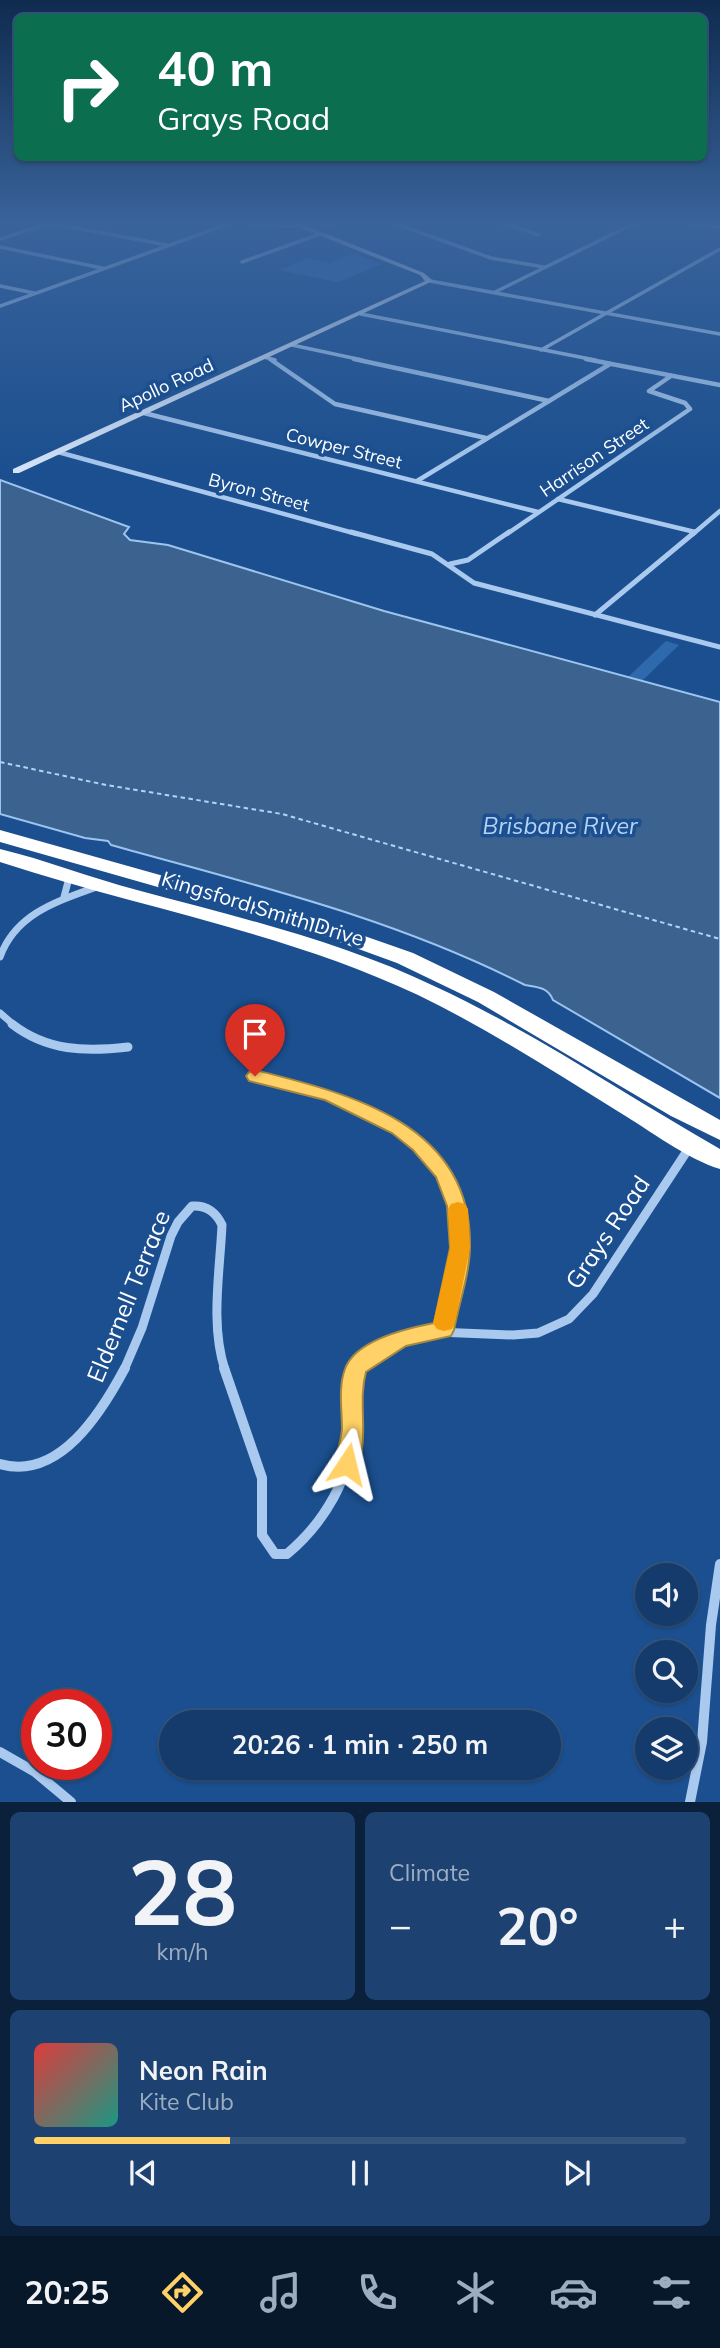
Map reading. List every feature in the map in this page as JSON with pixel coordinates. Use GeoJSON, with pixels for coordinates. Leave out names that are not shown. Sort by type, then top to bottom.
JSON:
{"type":"FeatureCollection","features":[{"type":"Feature","properties":{"kind":"highway","name":"Kingsford Smith Drive"},"geometry":{"type":"LineString","coordinates":[[0,836],[96,867],[293,918],[405,958],[525,1017],[633,1083],[720,1131]]}},
{"type":"Feature","properties":{"kind":"highway","name":"Kingsford Smith Drive"},"geometry":{"type":"LineString","coordinates":[[0,855],[67,888],[99,886],[292,938],[417,986],[502,1030],[634,1113],[720,1160]]}},
{"type":"Feature","properties":{"kind":"street","name":"Apollo Road"},"geometry":{"type":"LineString","coordinates":[[16,471],[378,306]]}},
{"type":"Feature","properties":{"kind":"street"},"geometry":{"type":"LineString","coordinates":[[569,306],[720,334]]}},
{"type":"Feature","properties":{"kind":"street"},"geometry":{"type":"LineString","coordinates":[[541,350],[618,306]]}},
{"type":"Feature","properties":{"kind":"street"},"geometry":{"type":"LineString","coordinates":[[361,314],[720,385]]}},
{"type":"Feature","properties":{"kind":"street"},"geometry":{"type":"LineString","coordinates":[[292,345],[549,401]]}},
{"type":"Feature","properties":{"kind":"street"},"geometry":{"type":"LineString","coordinates":[[264,358],[275,360],[335,404],[486,438]]}},
{"type":"Feature","properties":{"kind":"street"},"geometry":{"type":"LineString","coordinates":[[417,481],[610,363]]}},
{"type":"Feature","properties":{"kind":"street","name":"Harrison Street"},"geometry":{"type":"LineString","coordinates":[[450,564],[468,559],[690,409],[685,403],[649,391],[671,376]]}},
{"type":"Feature","properties":{"kind":"street","name":"Cowper Street"},"geometry":{"type":"LineString","coordinates":[[144,412],[538,512]]}},
{"type":"Feature","properties":{"kind":"street","name":"Byron Street"},"geometry":{"type":"LineString","coordinates":[[58,452],[432,554],[445,558],[460,577],[467,580],[720,647]]}},
{"type":"Feature","properties":{"kind":"street"},"geometry":{"type":"LineString","coordinates":[[558,499],[695,532]]}},
{"type":"Feature","properties":{"kind":"street"},"geometry":{"type":"LineString","coordinates":[[595,615],[720,511]]}},
{"type":"Feature","properties":{"kind":"street"},"geometry":{"type":"LineString","coordinates":[[0,957],[4,943],[17,926],[67,888]]}},
{"type":"Feature","properties":{"kind":"street"},"geometry":{"type":"LineString","coordinates":[[0,1013],[53,1048],[81,1051],[128,1047]]}},
{"type":"Feature","properties":{"kind":"street"},"geometry":{"type":"LineString","coordinates":[[255,1076],[331,1095],[384,1120],[413,1139],[445,1174],[455,1197],[461,1237],[443,1330]]}},
{"type":"Feature","properties":{"kind":"street","name":"Grays Road"},"geometry":{"type":"LineString","coordinates":[[275,1553],[287,1554],[313,1529],[343,1478],[353,1434],[353,1377],[356,1367],[401,1338],[443,1330],[530,1333],[553,1328],[569,1320],[592,1296],[691,1144]]}},
{"type":"Feature","properties":{"kind":"street","name":"Eldernell Terrace"},"geometry":{"type":"LineString","coordinates":[[0,1464],[23,1469],[50,1460],[85,1428],[106,1402],[123,1373],[175,1227],[186,1210],[197,1205],[215,1213],[222,1225],[219,1353],[262,1478],[262,1535],[275,1553]]}},
{"type":"Feature","properties":{"kind":"street"},"geometry":{"type":"LineString","coordinates":[[690,1802],[701,1753],[710,1625],[720,1564]]}},
{"type":"Feature","properties":{"kind":"street"},"geometry":{"type":"LineString","coordinates":[[0,1752],[35,1772],[71,1802]]}},
{"type":"Feature","properties":{"kind":"shaded area"},"geometry":{"type":"Polygon","coordinates":[[[666,641],[679,645],[641,682],[627,678],[666,641]]]}},
{"type":"Feature","properties":{"kind":"water","name":"Brisbane River"},"geometry":{"type":"Polygon","coordinates":[[[0,480],[129,527],[124,534],[130,540],[168,545],[384,611],[720,702],[720,1098],[553,1000],[545,990],[525,985],[424,940],[321,904],[111,845],[108,841],[85,838],[0,814],[0,480]]]}},
{"type":"Feature","properties":{"kind":"ferry route"},"geometry":{"type":"LineString","coordinates":[[0,762],[106,785],[282,814],[720,939]]}},
{"type":"Feature","properties":{"kind":"slow traffic"},"geometry":{"type":"LineString","coordinates":[[444,1323],[460,1248],[458,1209]]}},
{"type":"Feature","properties":{"kind":"route"},"geometry":{"type":"LineString","coordinates":[[255,1076],[331,1095],[399,1128],[428,1153],[445,1174],[457,1206],[460,1248],[449,1290],[443,1330],[401,1338],[356,1367],[353,1377],[353,1434],[347,1464]]}}]}
